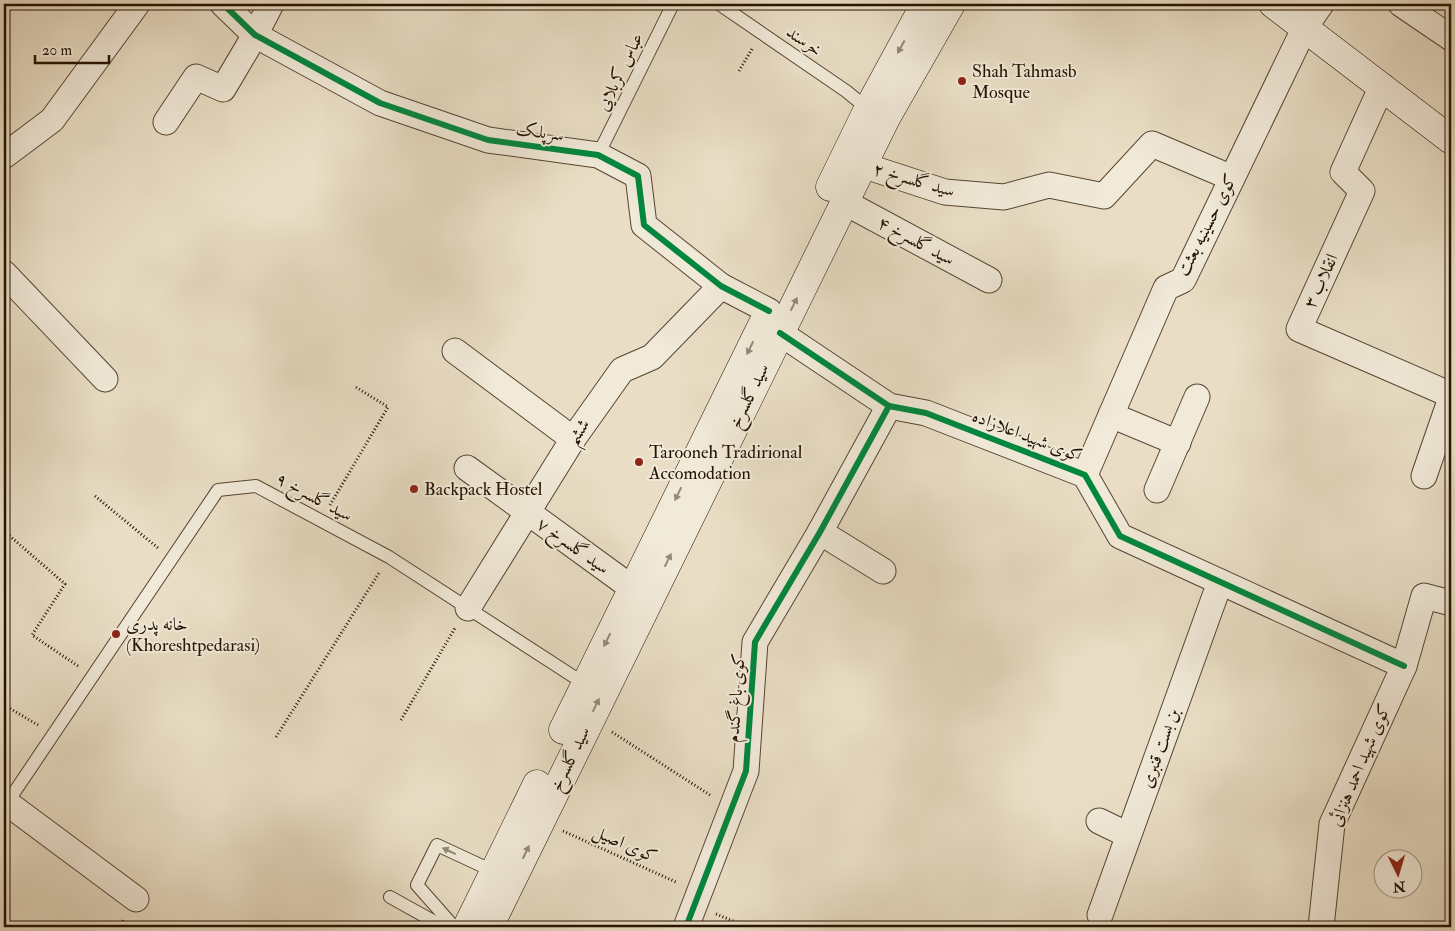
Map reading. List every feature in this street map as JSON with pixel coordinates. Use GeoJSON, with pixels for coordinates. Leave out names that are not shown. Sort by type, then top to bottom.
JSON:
{"type":"FeatureCollection","features":[{"type":"Feature","properties":{"kind":"main road","name":"سید گلسرخ"},"geometry":{"type":"LineString","coordinates":[[467,927],[540,821],[590,718],[774,322],[868,109],[925,4]]}},
{"type":"Feature","properties":{"kind":"main road","name":"سید گلسرخ"},"geometry":{"type":"LineString","coordinates":[[490,927],[503,876],[585,684],[632,588],[774,322],[844,202],[886,118],[951,4]]}},
{"type":"Feature","properties":{"kind":"main road"},"geometry":{"type":"LineString","coordinates":[[1273,4],[1451,140]]}},
{"type":"Feature","properties":{"kind":"street"},"geometry":{"type":"LineString","coordinates":[[4,156],[52,120],[137,4]]}},
{"type":"Feature","properties":{"kind":"street","name":"سرپلک"},"geometry":{"type":"LineString","coordinates":[[223,4],[255,35],[380,103],[488,140],[598,155],[638,176],[644,225],[721,286],[774,322]]}},
{"type":"Feature","properties":{"kind":"street"},"geometry":{"type":"LineString","coordinates":[[166,122],[196,77],[223,89],[271,4]]}},
{"type":"Feature","properties":{"kind":"street","name":"کوی حسینیه بعثت"},"geometry":{"type":"LineString","coordinates":[[1085,475],[1166,288],[1183,280],[1304,28],[1321,4]]}},
{"type":"Feature","properties":{"kind":"street"},"geometry":{"type":"LineString","coordinates":[[1401,4],[1451,38]]}},
{"type":"Feature","properties":{"kind":"street","name":"انقلاب ۳"},"geometry":{"type":"LineString","coordinates":[[1382,86],[1343,172],[1362,191],[1299,329],[1451,397]]}},
{"type":"Feature","properties":{"kind":"street","name":"سید گلسرخ ۲"},"geometry":{"type":"LineString","coordinates":[[862,165],[945,192],[1004,197],[1049,186],[1104,196],[1152,144],[1232,178]]}},
{"type":"Feature","properties":{"kind":"street","name":"سید گلسرخ ۴"},"geometry":{"type":"LineString","coordinates":[[844,202],[989,280]]}},
{"type":"Feature","properties":{"kind":"street"},"geometry":{"type":"LineString","coordinates":[[4,273],[104,379]]}},
{"type":"Feature","properties":{"kind":"street","name":"ششم"},"geometry":{"type":"LineString","coordinates":[[468,608],[573,439],[622,370],[652,357],[721,286]]}},
{"type":"Feature","properties":{"kind":"street","name":"کوی شهید اعلازاده"},"geometry":{"type":"LineString","coordinates":[[774,322],[889,406],[926,413],[1085,475],[1120,536],[1404,666]]}},
{"type":"Feature","properties":{"kind":"street"},"geometry":{"type":"LineString","coordinates":[[455,351],[573,439]]}},
{"type":"Feature","properties":{"kind":"street"},"geometry":{"type":"LineString","coordinates":[[1157,490],[1196,397]]}},
{"type":"Feature","properties":{"kind":"street"},"geometry":{"type":"LineString","coordinates":[[1424,476],[1451,397]]}},
{"type":"Feature","properties":{"kind":"street","name":"کوی باغ گندم"},"geometry":{"type":"LineString","coordinates":[[693,909],[746,771],[755,642],[820,532],[889,406]]}},
{"type":"Feature","properties":{"kind":"street"},"geometry":{"type":"LineString","coordinates":[[1111,415],[1178,443]]}},
{"type":"Feature","properties":{"kind":"street","name":"سید گلسرخ ۷"},"geometry":{"type":"LineString","coordinates":[[467,468],[632,588]]}},
{"type":"Feature","properties":{"kind":"street"},"geometry":{"type":"LineString","coordinates":[[820,532],[884,571]]}},
{"type":"Feature","properties":{"kind":"street","name":"بن بست قنبری"},"geometry":{"type":"LineString","coordinates":[[1100,914],[1220,582]]}},
{"type":"Feature","properties":{"kind":"street","name":"کوی شهید احمد هنزائی"},"geometry":{"type":"LineString","coordinates":[[1321,927],[1332,824],[1404,666],[1424,596],[1451,603]]}},
{"type":"Feature","properties":{"kind":"street"},"geometry":{"type":"LineString","coordinates":[[6,806],[136,898]]}},
{"type":"Feature","properties":{"kind":"street"},"geometry":{"type":"LineString","coordinates":[[1099,820],[1128,835]]}},
{"type":"Feature","properties":{"kind":"lane","name":"عباس کربلایی"},"geometry":{"type":"LineString","coordinates":[[598,155],[673,4]]}},
{"type":"Feature","properties":{"kind":"lane","name":"خرسند"},"geometry":{"type":"LineString","coordinates":[[719,4],[868,109]]}},
{"type":"Feature","properties":{"kind":"lane","name":"سید گلسرخ ۹"},"geometry":{"type":"LineString","coordinates":[[6,806],[218,490],[256,486],[389,557],[585,684]]}},
{"type":"Feature","properties":{"kind":"lane"},"geometry":{"type":"LineString","coordinates":[[454,927],[417,885],[437,845],[503,876]]}},
{"type":"Feature","properties":{"kind":"lane"},"geometry":{"type":"LineString","coordinates":[[390,897],[444,927]]}},
{"type":"Feature","properties":{"kind":"path"},"geometry":{"type":"LineString","coordinates":[[739,71],[762,33]]}},
{"type":"Feature","properties":{"kind":"path"},"geometry":{"type":"LineString","coordinates":[[321,521],[388,407],[354,386]]}},
{"type":"Feature","properties":{"kind":"path"},"geometry":{"type":"LineString","coordinates":[[95,496],[171,559]]}},
{"type":"Feature","properties":{"kind":"path"},"geometry":{"type":"LineString","coordinates":[[4,531],[65,584],[32,636],[93,676]]}},
{"type":"Feature","properties":{"kind":"path"},"geometry":{"type":"LineString","coordinates":[[276,737],[389,557]]}},
{"type":"Feature","properties":{"kind":"path"},"geometry":{"type":"LineString","coordinates":[[400,720],[468,608]]}},
{"type":"Feature","properties":{"kind":"path"},"geometry":{"type":"LineString","coordinates":[[4,705],[54,734]]}},
{"type":"Feature","properties":{"kind":"path"},"geometry":{"type":"LineString","coordinates":[[590,718],[731,809]]}},
{"type":"Feature","properties":{"kind":"cycle path"},"geometry":{"type":"LineString","coordinates":[[223,4],[255,35],[380,103],[488,140],[598,155],[638,176],[644,225],[721,286],[769,311]]}},
{"type":"Feature","properties":{"kind":"cycle path"},"geometry":{"type":"LineString","coordinates":[[780,333],[889,406],[926,413],[1085,475],[1120,536],[1404,666]]}},
{"type":"Feature","properties":{"kind":"cycle path"},"geometry":{"type":"LineString","coordinates":[[686,927],[746,771],[755,642],[820,532],[889,406]]}},
{"type":"Feature","properties":{"kind":"place","name":"Shah Tahmasb Mosque"},"geometry":{"type":"Point","coordinates":[962,81]}},
{"type":"Feature","properties":{"kind":"place","name":"Tarooneh Tradirional Accomodation"},"geometry":{"type":"Point","coordinates":[639,462]}},
{"type":"Feature","properties":{"kind":"place","name":"Backpack Hostel"},"geometry":{"type":"Point","coordinates":[414,489]}},
{"type":"Feature","properties":{"kind":"place","name":"خانه پدری (Khoreshtpedarasi)"},"geometry":{"type":"Point","coordinates":[116,634]}}]}
